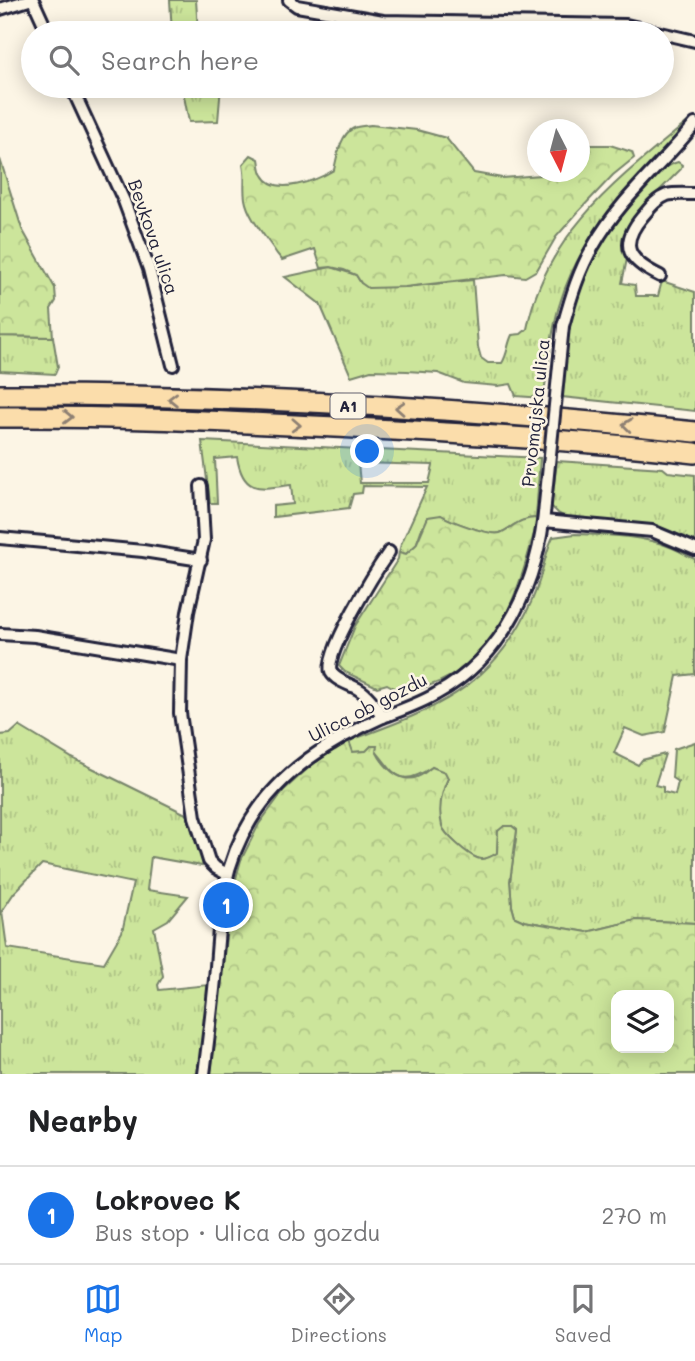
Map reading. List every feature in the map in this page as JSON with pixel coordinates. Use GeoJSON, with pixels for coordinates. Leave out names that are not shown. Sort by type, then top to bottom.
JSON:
{"type":"FeatureCollection","features":[{"type":"Feature","properties":{"kind":"highway","name":"A1"},"geometry":{"type":"LineString","coordinates":[[0,395],[377,407],[584,421],[695,432]]}},
{"type":"Feature","properties":{"kind":"highway","name":"A1"},"geometry":{"type":"LineString","coordinates":[[0,417],[212,421],[389,429],[580,441],[695,453]]}},
{"type":"Feature","properties":{"kind":"street"},"geometry":{"type":"LineString","coordinates":[[0,9],[31,0],[42,21]]}},
{"type":"Feature","properties":{"kind":"street"},"geometry":{"type":"LineString","coordinates":[[289,0],[297,6],[383,21]]}},
{"type":"Feature","properties":{"kind":"street"},"geometry":{"type":"LineString","coordinates":[[674,36],[695,41]]}},
{"type":"Feature","properties":{"kind":"street","name":"Bevkova ulica"},"geometry":{"type":"LineString","coordinates":[[77,98],[129,212],[149,269],[173,365]]}},
{"type":"Feature","properties":{"kind":"street","name":"Prvomajska ulica"},"geometry":{"type":"LineString","coordinates":[[545,504],[563,326],[574,285],[594,244],[639,185],[670,156],[695,124]]}},
{"type":"Feature","properties":{"kind":"street"},"geometry":{"type":"LineString","coordinates":[[660,276],[640,267],[633,257],[628,238],[653,203],[666,195],[695,194]]}},
{"type":"Feature","properties":{"kind":"street"},"geometry":{"type":"LineString","coordinates":[[201,486],[204,540],[188,612],[181,660],[180,713],[192,803],[209,861],[228,874]]}},
{"type":"Feature","properties":{"kind":"street","name":"Ulica ob gozdu"},"geometry":{"type":"LineString","coordinates":[[204,1074],[221,899],[233,856],[251,820],[277,787],[301,763],[326,746],[436,694],[459,681],[477,665],[516,613],[528,584],[544,521],[545,504]]}},
{"type":"Feature","properties":{"kind":"street"},"geometry":{"type":"LineString","coordinates":[[544,521],[652,531],[695,549]]}},
{"type":"Feature","properties":{"kind":"street"},"geometry":{"type":"LineString","coordinates":[[0,538],[201,559]]}},
{"type":"Feature","properties":{"kind":"street"},"geometry":{"type":"LineString","coordinates":[[383,717],[366,694],[335,678],[330,663],[345,627],[388,552]]}},
{"type":"Feature","properties":{"kind":"street"},"geometry":{"type":"LineString","coordinates":[[0,634],[35,636],[181,660]]}},
{"type":"Feature","properties":{"kind":"green space"},"geometry":{"type":"Polygon","coordinates":[[[170,0],[196,0],[197,21],[171,21],[170,0]]]}},
{"type":"Feature","properties":{"kind":"green space"},"geometry":{"type":"Polygon","coordinates":[[[184,98],[220,98],[218,121],[189,122],[184,98]]]}},
{"type":"Feature","properties":{"kind":"green space"},"geometry":{"type":"Polygon","coordinates":[[[691,119],[615,205],[583,251],[570,276],[557,314],[543,398],[516,396],[511,384],[498,386],[464,383],[438,373],[371,370],[351,376],[320,304],[285,277],[331,267],[356,275],[361,283],[405,287],[473,280],[481,358],[488,363],[502,363],[512,335],[521,334],[527,329],[536,295],[550,264],[568,236],[613,186],[691,119]]]}},
{"type":"Feature","properties":{"kind":"green space"},"geometry":{"type":"Polygon","coordinates":[[[371,125],[417,130],[446,138],[474,173],[502,178],[527,176],[527,182],[590,182],[590,145],[610,145],[632,152],[634,158],[613,175],[578,212],[556,237],[537,270],[525,277],[506,275],[405,287],[368,288],[356,275],[331,267],[321,268],[315,249],[282,260],[258,228],[244,195],[243,164],[251,155],[259,159],[263,175],[269,182],[287,186],[308,182],[334,170],[345,135],[356,127],[371,125]]]}},
{"type":"Feature","properties":{"kind":"green space"},"geometry":{"type":"Polygon","coordinates":[[[0,159],[22,229],[55,288],[56,301],[51,309],[53,337],[0,336],[0,159]]]}},
{"type":"Feature","properties":{"kind":"green space"},"geometry":{"type":"Polygon","coordinates":[[[678,162],[682,165],[681,169],[654,196],[629,229],[628,254],[622,283],[635,285],[636,296],[658,296],[662,281],[695,292],[695,411],[562,397],[568,336],[574,309],[592,260],[624,213],[660,173],[678,162]]]}},
{"type":"Feature","properties":{"kind":"green space"},"geometry":{"type":"Polygon","coordinates":[[[0,336],[53,337],[58,367],[55,374],[0,371],[0,336]]]}},
{"type":"Feature","properties":{"kind":"green space"},"geometry":{"type":"Polygon","coordinates":[[[202,441],[540,458],[536,518],[495,533],[470,527],[441,515],[422,528],[416,545],[406,554],[399,552],[401,544],[427,487],[363,486],[362,493],[353,494],[349,508],[273,517],[273,506],[293,504],[291,485],[262,488],[249,483],[244,478],[237,457],[215,459],[217,503],[210,503],[202,441]],[[358,463],[360,483],[429,483],[433,465],[358,463]]]}},
{"type":"Feature","properties":{"kind":"green space"},"geometry":{"type":"Polygon","coordinates":[[[557,461],[663,468],[668,472],[695,475],[695,542],[648,526],[567,518],[558,513],[551,506],[557,461]]]}},
{"type":"Feature","properties":{"kind":"green space"},"geometry":{"type":"Polygon","coordinates":[[[441,515],[470,527],[495,533],[536,518],[522,575],[502,621],[489,642],[472,660],[452,675],[428,686],[407,690],[387,684],[377,687],[345,672],[339,666],[355,626],[398,559],[399,552],[406,554],[416,545],[428,517],[441,515]]]}},
{"type":"Feature","properties":{"kind":"green space"},"geometry":{"type":"Polygon","coordinates":[[[575,534],[647,540],[673,548],[695,559],[695,674],[677,676],[665,732],[644,736],[625,728],[614,753],[638,765],[642,760],[665,754],[655,785],[663,787],[663,792],[675,795],[678,782],[672,778],[674,749],[695,742],[695,923],[636,920],[587,932],[515,917],[510,881],[517,830],[512,826],[498,831],[497,853],[485,859],[477,858],[457,844],[442,826],[440,801],[448,778],[432,767],[410,778],[403,777],[396,774],[371,746],[367,751],[352,752],[349,741],[428,709],[473,681],[492,663],[510,640],[529,607],[553,537],[575,534]]]}},
{"type":"Feature","properties":{"kind":"green space"},"geometry":{"type":"Polygon","coordinates":[[[19,726],[72,758],[192,817],[202,866],[151,857],[147,890],[188,896],[168,920],[154,928],[163,976],[158,985],[159,990],[208,985],[199,1074],[0,1074],[0,735],[10,734],[19,726]],[[42,864],[14,893],[2,911],[7,948],[104,963],[122,932],[133,883],[42,864]]]}},
{"type":"Feature","properties":{"kind":"green space"},"geometry":{"type":"Polygon","coordinates":[[[349,741],[353,752],[366,751],[371,746],[377,746],[376,751],[383,762],[398,776],[419,776],[432,767],[445,772],[448,778],[441,801],[442,826],[462,849],[473,856],[482,859],[497,853],[498,831],[504,826],[512,826],[517,830],[510,881],[515,917],[587,932],[636,920],[695,923],[695,1074],[211,1074],[230,900],[241,860],[259,824],[284,790],[314,763],[349,741]]]}},
{"type":"Feature","properties":{"kind":"place","name":"Lokrovec K"},"geometry":{"type":"Point","coordinates":[226,905]}}]}
